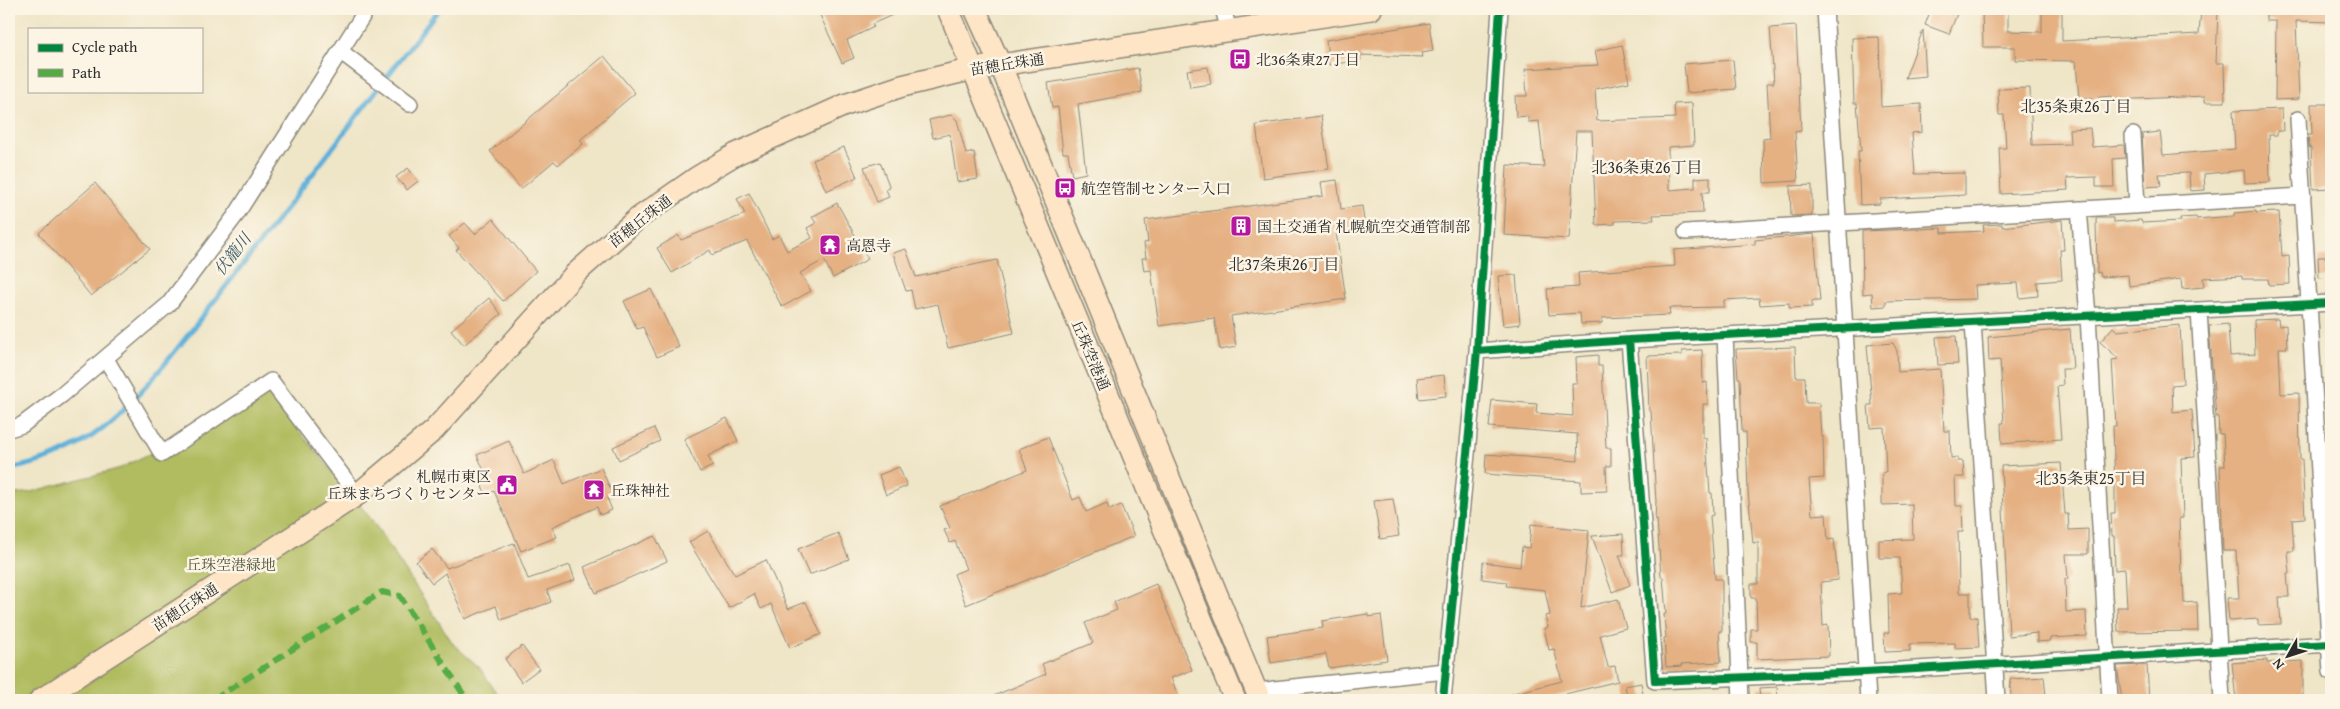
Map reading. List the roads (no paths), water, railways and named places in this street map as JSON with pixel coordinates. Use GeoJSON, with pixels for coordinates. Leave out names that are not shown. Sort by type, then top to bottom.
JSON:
{"type":"FeatureCollection","features":[{"type":"Feature","properties":{"kind":"main road","name":"丘珠空港通"},"geometry":{"type":"LineString","coordinates":[[948,9],[1235,700]]}},
{"type":"Feature","properties":{"kind":"main road","name":"丘珠空港通"},"geometry":{"type":"LineString","coordinates":[[975,9],[1000,64],[1258,696]]}},
{"type":"Feature","properties":{"kind":"main road","name":"苗穂丘珠通"},"geometry":{"type":"LineString","coordinates":[[40,700],[357,495],[434,430],[575,274],[637,219],[696,178],[736,154],[844,104],[902,86],[973,69],[1371,9]]}},
{"type":"Feature","properties":{"kind":"street"},"geometry":{"type":"LineString","coordinates":[[9,429],[22,425],[63,394],[169,304],[236,215],[367,9]]}},
{"type":"Feature","properties":{"kind":"street"},"geometry":{"type":"LineString","coordinates":[[1223,9],[1229,30]]}},
{"type":"Feature","properties":{"kind":"street"},"geometry":{"type":"LineString","coordinates":[[1443,700],[1478,351],[1500,9]]}},
{"type":"Feature","properties":{"kind":"street"},"geometry":{"type":"LineString","coordinates":[[1825,9],[1868,700]]}},
{"type":"Feature","properties":{"kind":"street"},"geometry":{"type":"LineString","coordinates":[[340,51],[410,104]]}},
{"type":"Feature","properties":{"kind":"street"},"geometry":{"type":"LineString","coordinates":[[2298,119],[2331,672]]}},
{"type":"Feature","properties":{"kind":"street"},"geometry":{"type":"LineString","coordinates":[[2133,135],[2137,206]]}},
{"type":"Feature","properties":{"kind":"street"},"geometry":{"type":"LineString","coordinates":[[1686,232],[2303,196]]}},
{"type":"Feature","properties":{"kind":"street"},"geometry":{"type":"LineString","coordinates":[[2079,209],[2088,316],[2110,700]]}},
{"type":"Feature","properties":{"kind":"street"},"geometry":{"type":"LineString","coordinates":[[1478,351],[1629,340],[2331,303]]}},
{"type":"Feature","properties":{"kind":"street"},"geometry":{"type":"LineString","coordinates":[[2199,310],[2222,700]]}},
{"type":"Feature","properties":{"kind":"street"},"geometry":{"type":"LineString","coordinates":[[1973,322],[1997,700]]}},
{"type":"Feature","properties":{"kind":"street"},"geometry":{"type":"LineString","coordinates":[[1726,335],[1738,676],[1741,700]]}},
{"type":"Feature","properties":{"kind":"street"},"geometry":{"type":"LineString","coordinates":[[1629,340],[1655,680],[1866,672],[1995,662],[2330,644]]}},
{"type":"Feature","properties":{"kind":"street"},"geometry":{"type":"LineString","coordinates":[[106,359],[162,454],[271,380],[357,495]]}},
{"type":"Feature","properties":{"kind":"street"},"geometry":{"type":"LineString","coordinates":[[1258,696],[1446,670]]}},
{"type":"Feature","properties":{"kind":"waterway","name":"伏籠川"},"geometry":{"type":"LineString","coordinates":[[9,469],[47,459],[83,442],[103,428],[140,392],[192,330],[439,9]]}},
{"type":"Feature","properties":{"kind":"place","name":"北36条東27丁目"},"geometry":{"type":"Point","coordinates":[1240,59]}},
{"type":"Feature","properties":{"kind":"place","name":"航空管制センター入口"},"geometry":{"type":"Point","coordinates":[1065,188]}},
{"type":"Feature","properties":{"kind":"place","name":"国土交通省 札幌航空交通管制部"},"geometry":{"type":"Point","coordinates":[1241,226]}},
{"type":"Feature","properties":{"kind":"place","name":"高恩寺"},"geometry":{"type":"Point","coordinates":[830,245]}},
{"type":"Feature","properties":{"kind":"place","name":"札幌市東区 丘珠まちづくりセンター"},"geometry":{"type":"Point","coordinates":[507,485]}},
{"type":"Feature","properties":{"kind":"place","name":"丘珠神社"},"geometry":{"type":"Point","coordinates":[594,490]}},
{"type":"Feature","properties":{"kind":"district","name":"北35条東26丁目"},"geometry":{"type":"Point","coordinates":[2076,106]}},
{"type":"Feature","properties":{"kind":"district","name":"北36条東26丁目"},"geometry":{"type":"Point","coordinates":[1647,167]}},
{"type":"Feature","properties":{"kind":"district","name":"北37条東26丁目"},"geometry":{"type":"Point","coordinates":[1284,264]}},
{"type":"Feature","properties":{"kind":"district","name":"北35条東25丁目"},"geometry":{"type":"Point","coordinates":[2091,478]}},
{"type":"Feature","properties":{"kind":"park label","name":"丘珠空港緑地"},"geometry":{"type":"Point","coordinates":[231,564]}}]}
